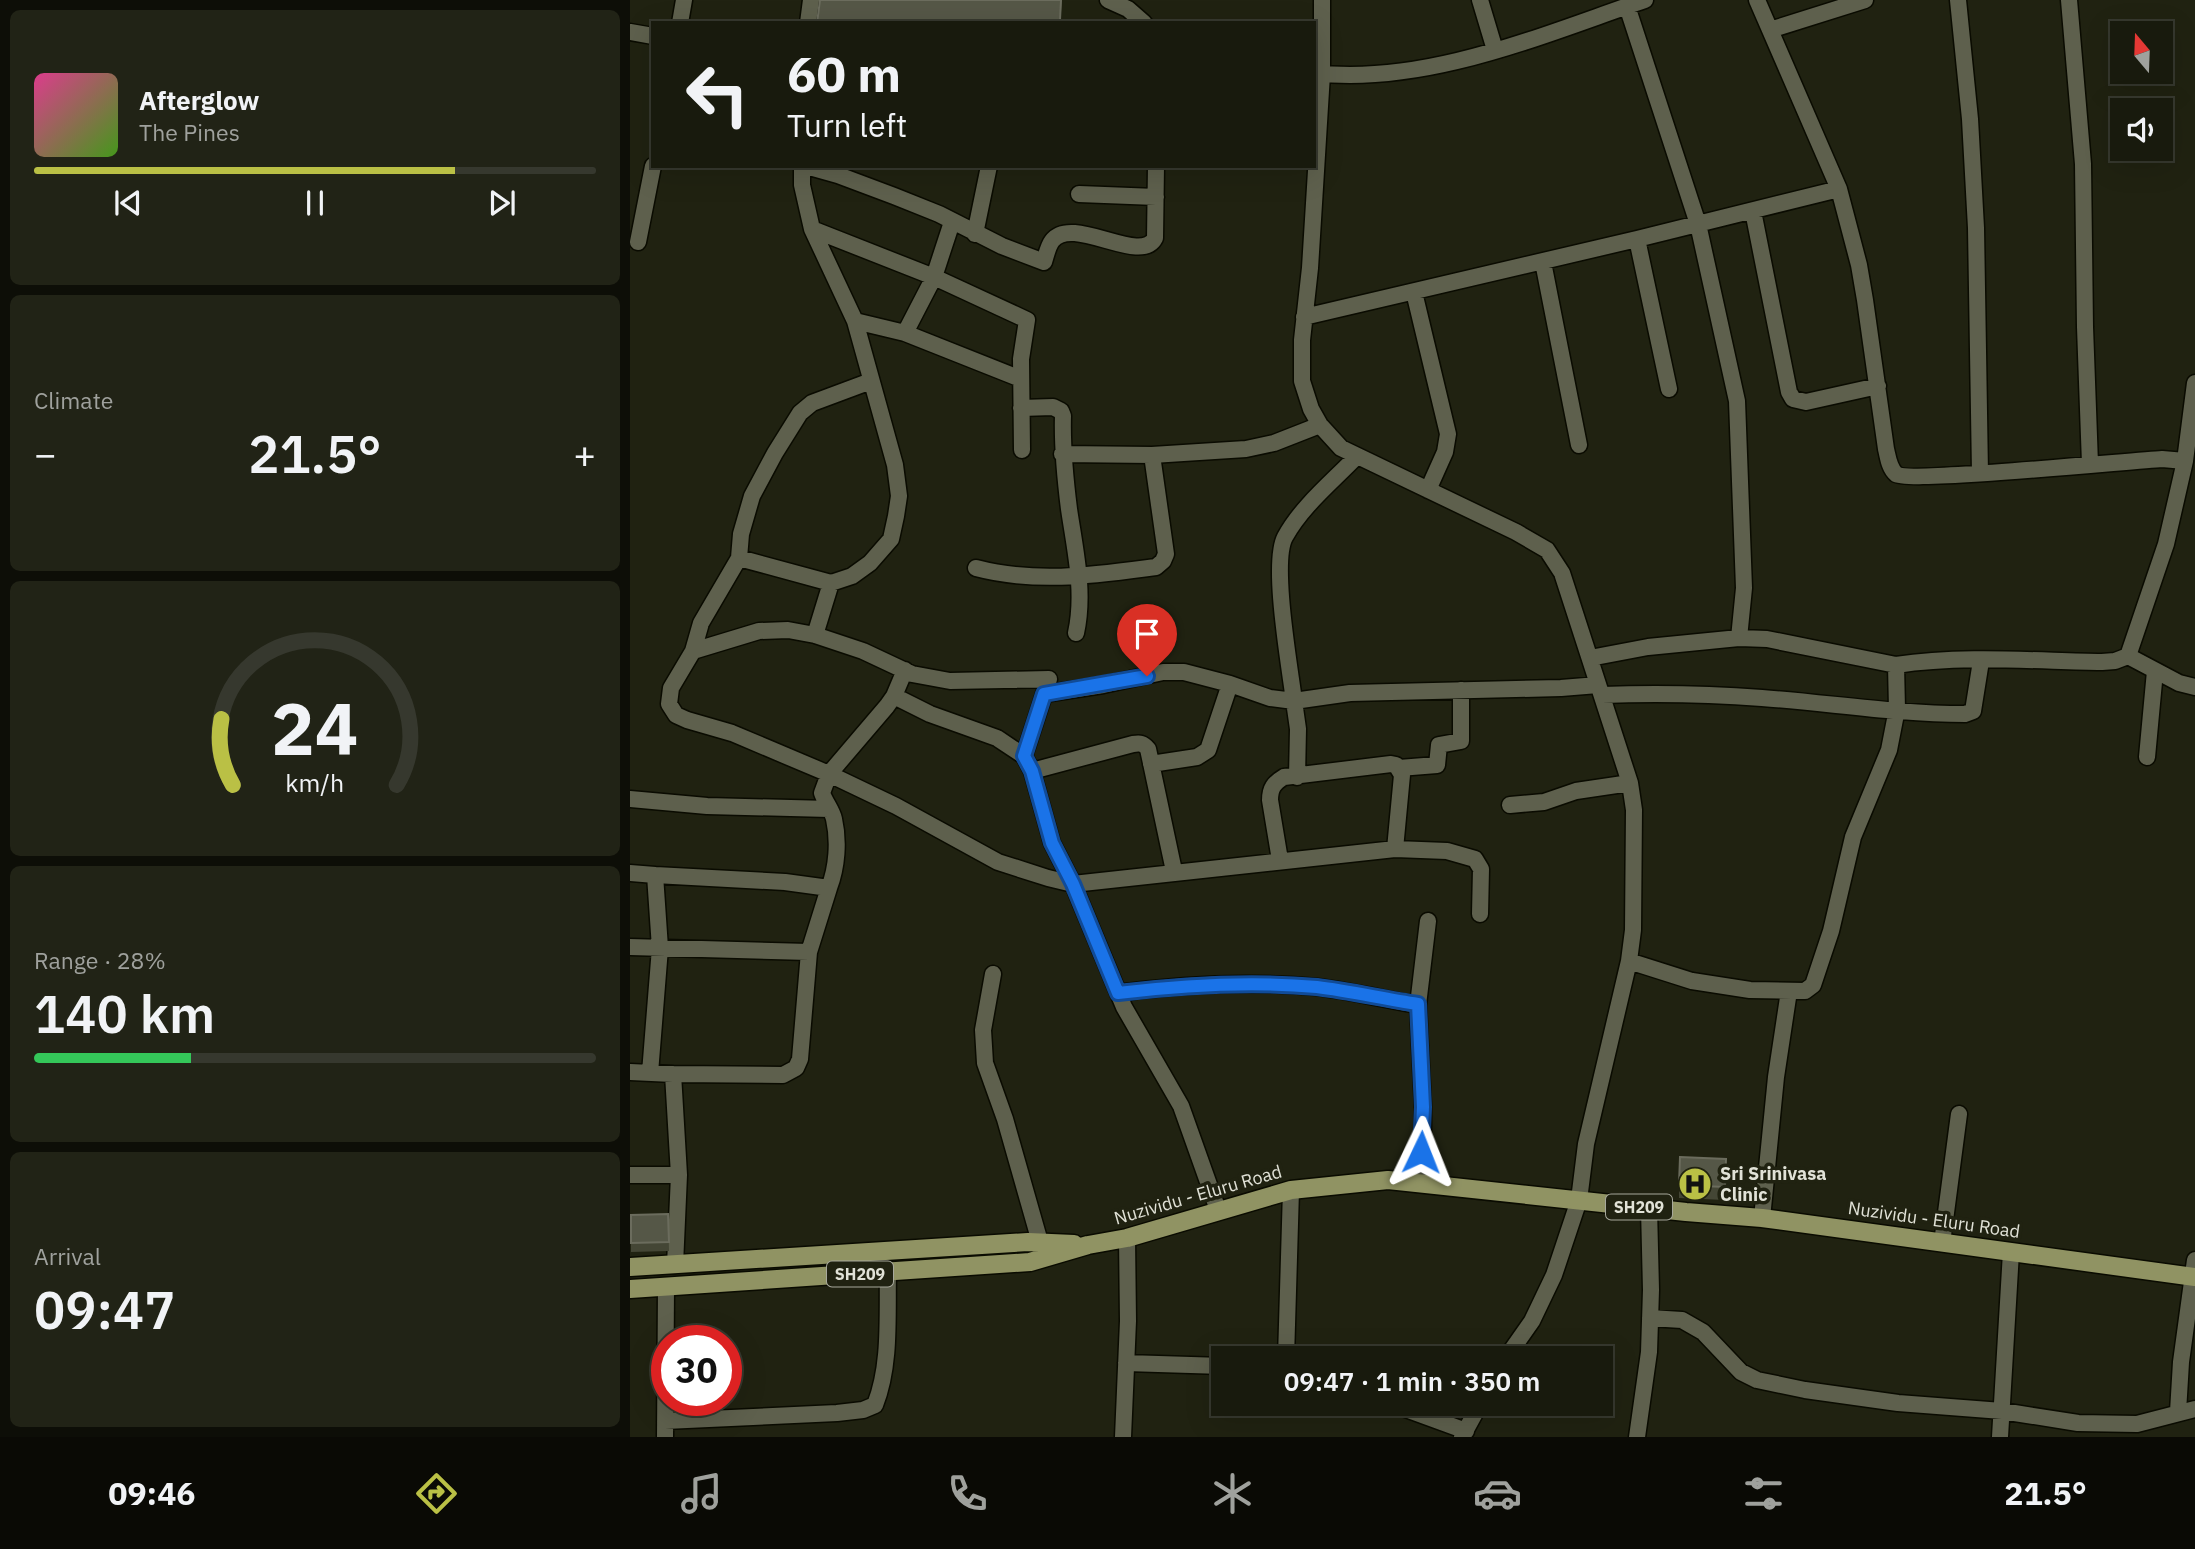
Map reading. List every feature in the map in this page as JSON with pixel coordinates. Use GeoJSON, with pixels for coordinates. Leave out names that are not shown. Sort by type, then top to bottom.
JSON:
{"type":"FeatureCollection","features":[{"type":"Feature","properties":{"kind":"main road","name":"Nuzividu - Eluru Road"},"geometry":{"type":"LineString","coordinates":[[630,1289],[1030,1262],[1088,1245],[1127,1238],[1291,1189],[1388,1180],[1762,1218],[2011,1252],[2194,1271]]}},
{"type":"Feature","properties":{"kind":"main road","name":"Nuzividu - Eluru Road"},"geometry":{"type":"LineString","coordinates":[[630,1267],[898,1248],[1040,1242],[1088,1245]]}},
{"type":"Feature","properties":{"kind":"street"},"geometry":{"type":"LineString","coordinates":[[680,21],[684,0]]}},
{"type":"Feature","properties":{"kind":"street"},"geometry":{"type":"LineString","coordinates":[[808,21],[811,0]]}},
{"type":"Feature","properties":{"kind":"street"},"geometry":{"type":"LineString","coordinates":[[1108,0],[1128,9],[1142,21]]}},
{"type":"Feature","properties":{"kind":"street"},"geometry":{"type":"LineString","coordinates":[[1316,122],[1322,0]]}},
{"type":"Feature","properties":{"kind":"street"},"geometry":{"type":"LineString","coordinates":[[1480,0],[1495,50]]}},
{"type":"Feature","properties":{"kind":"street"},"geometry":{"type":"LineString","coordinates":[[1318,74],[1369,75],[1420,69],[1495,50],[1645,0]]}},
{"type":"Feature","properties":{"kind":"street"},"geometry":{"type":"LineString","coordinates":[[1757,0],[1839,189],[1859,265],[1886,449],[1891,468],[1897,475],[1909,477],[1980,473],[2162,459],[2185,461]]}},
{"type":"Feature","properties":{"kind":"street"},"geometry":{"type":"LineString","coordinates":[[1770,30],[1865,0]]}},
{"type":"Feature","properties":{"kind":"street"},"geometry":{"type":"LineString","coordinates":[[1958,0],[1970,119],[1974,200],[1980,473]]}},
{"type":"Feature","properties":{"kind":"street"},"geometry":{"type":"LineString","coordinates":[[2069,0],[2083,164],[2090,464]]}},
{"type":"Feature","properties":{"kind":"street"},"geometry":{"type":"LineString","coordinates":[[1627,6],[1698,225],[1737,401],[1744,588],[1739,638]]}},
{"type":"Feature","properties":{"kind":"street"},"geometry":{"type":"LineString","coordinates":[[630,32],[651,36]]}},
{"type":"Feature","properties":{"kind":"street"},"geometry":{"type":"LineString","coordinates":[[638,243],[653,168]]}},
{"type":"Feature","properties":{"kind":"street"},"geometry":{"type":"LineString","coordinates":[[739,558],[831,583],[852,576],[870,563],[891,539],[896,516],[899,496],[895,465],[855,321],[812,229],[802,185],[804,168]]}},
{"type":"Feature","properties":{"kind":"street"},"geometry":{"type":"LineString","coordinates":[[812,168],[894,196],[975,234],[1044,262],[1052,241],[1062,234],[1074,233],[1124,244],[1151,244],[1155,238],[1156,168]]}},
{"type":"Feature","properties":{"kind":"street"},"geometry":{"type":"LineString","coordinates":[[975,234],[989,168]]}},
{"type":"Feature","properties":{"kind":"street"},"geometry":{"type":"LineString","coordinates":[[1314,168],[1310,268],[1302,340],[1302,381],[1311,409],[1320,425],[1341,448],[1356,457],[1516,531],[1547,550],[1562,573],[1630,783],[1634,810],[1633,930],[1629,961],[1586,1144],[1579,1200],[1554,1275],[1532,1321],[1514,1346]]}},
{"type":"Feature","properties":{"kind":"street"},"geometry":{"type":"LineString","coordinates":[[1304,317],[1698,225],[1839,189]]}},
{"type":"Feature","properties":{"kind":"street"},"geometry":{"type":"LineString","coordinates":[[1079,194],[1156,197]]}},
{"type":"Feature","properties":{"kind":"street"},"geometry":{"type":"LineString","coordinates":[[1753,211],[1793,399],[1806,402],[1878,386]]}},
{"type":"Feature","properties":{"kind":"street"},"geometry":{"type":"LineString","coordinates":[[905,332],[934,277],[953,222]]}},
{"type":"Feature","properties":{"kind":"street"},"geometry":{"type":"LineString","coordinates":[[812,229],[934,277],[1027,320],[1021,359],[1022,450]]}},
{"type":"Feature","properties":{"kind":"street"},"geometry":{"type":"LineString","coordinates":[[1637,239],[1669,389]]}},
{"type":"Feature","properties":{"kind":"street"},"geometry":{"type":"LineString","coordinates":[[1543,262],[1579,445]]}},
{"type":"Feature","properties":{"kind":"street"},"geometry":{"type":"LineString","coordinates":[[1414,292],[1448,434],[1445,452],[1428,490]]}},
{"type":"Feature","properties":{"kind":"street"},"geometry":{"type":"LineString","coordinates":[[855,321],[905,332],[1021,379]]}},
{"type":"Feature","properties":{"kind":"street"},"geometry":{"type":"LineString","coordinates":[[871,381],[812,403],[800,413],[775,453],[752,496],[741,534],[739,558],[701,623],[693,651],[671,688],[669,704],[676,715],[732,733],[825,783],[896,806],[998,862],[1048,878],[1073,884],[1395,849],[1447,851],[1475,859],[1481,869],[1480,914]]}},
{"type":"Feature","properties":{"kind":"street"},"geometry":{"type":"LineString","coordinates":[[1590,658],[1648,647],[1739,638],[1767,639],[1896,665],[1981,661],[2102,662],[2116,661],[2128,656],[2166,544],[2185,461],[2195,383]]}},
{"type":"Feature","properties":{"kind":"street"},"geometry":{"type":"LineString","coordinates":[[1021,408],[1053,407],[1061,411],[1062,454],[1079,577],[1079,617],[1076,634]]}},
{"type":"Feature","properties":{"kind":"street"},"geometry":{"type":"LineString","coordinates":[[1062,454],[1152,455],[1246,449],[1275,443],[1320,425]]}},
{"type":"Feature","properties":{"kind":"street"},"geometry":{"type":"LineString","coordinates":[[976,568],[1000,574],[1042,578],[1079,577],[1156,566],[1163,561],[1166,554],[1152,455]]}},
{"type":"Feature","properties":{"kind":"street"},"geometry":{"type":"LineString","coordinates":[[1297,777],[1298,729],[1284,631],[1279,558],[1283,539],[1300,514],[1356,457]]}},
{"type":"Feature","properties":{"kind":"street"},"geometry":{"type":"LineString","coordinates":[[816,635],[831,583]]}},
{"type":"Feature","properties":{"kind":"street"},"geometry":{"type":"LineString","coordinates":[[693,651],[759,631],[788,629],[816,635],[863,651],[912,674],[950,681],[1049,678],[1024,756]]}},
{"type":"Feature","properties":{"kind":"street"},"geometry":{"type":"LineString","coordinates":[[2128,656],[2155,671],[2195,687]]}},
{"type":"Feature","properties":{"kind":"street"},"geometry":{"type":"LineString","coordinates":[[1044,694],[1103,685],[1163,671],[1184,672],[1270,698],[1294,701],[1350,693],[1600,690],[1708,694],[1880,710],[1965,714],[1973,711],[1981,661]]}},
{"type":"Feature","properties":{"kind":"street"},"geometry":{"type":"LineString","coordinates":[[1629,961],[1692,981],[1749,990],[1805,991],[1813,985],[1831,931],[1853,837],[1889,750],[1897,709],[1896,665]]}},
{"type":"Feature","properties":{"kind":"street"},"geometry":{"type":"LineString","coordinates":[[630,1072],[783,1075],[796,1068],[800,1059],[809,952],[836,870],[834,819],[829,809],[825,783],[894,696],[905,670]]}},
{"type":"Feature","properties":{"kind":"street"},"geometry":{"type":"LineString","coordinates":[[2147,757],[2155,671]]}},
{"type":"Feature","properties":{"kind":"street"},"geometry":{"type":"LineString","coordinates":[[1151,764],[1197,757],[1208,750],[1230,684]]}},
{"type":"Feature","properties":{"kind":"street"},"geometry":{"type":"LineString","coordinates":[[1399,768],[1437,765],[1439,745],[1461,741],[1461,691]]}},
{"type":"Feature","properties":{"kind":"street"},"geometry":{"type":"LineString","coordinates":[[894,696],[930,715],[997,738],[1024,756],[1032,771],[1052,843],[1073,884],[1118,993],[1144,1046],[1181,1106],[1218,1210]]}},
{"type":"Feature","properties":{"kind":"street"},"geometry":{"type":"LineString","coordinates":[[1032,771],[1141,743],[1148,749],[1174,872]]}},
{"type":"Feature","properties":{"kind":"street"},"geometry":{"type":"LineString","coordinates":[[1280,860],[1270,800],[1270,790],[1275,783],[1284,778],[1391,764],[1399,768],[1402,775],[1395,849]]}},
{"type":"Feature","properties":{"kind":"street"},"geometry":{"type":"LineString","coordinates":[[1510,805],[1544,803],[1576,791],[1630,783]]}},
{"type":"Feature","properties":{"kind":"street"},"geometry":{"type":"LineString","coordinates":[[630,799],[706,806],[829,809]]}},
{"type":"Feature","properties":{"kind":"street"},"geometry":{"type":"LineString","coordinates":[[630,873],[829,887]]}},
{"type":"Feature","properties":{"kind":"street"},"geometry":{"type":"LineString","coordinates":[[650,1073],[660,948],[655,875]]}},
{"type":"Feature","properties":{"kind":"street"},"geometry":{"type":"LineString","coordinates":[[1423,1183],[1423,1107],[1418,1004],[1428,921]]}},
{"type":"Feature","properties":{"kind":"street"},"geometry":{"type":"LineString","coordinates":[[630,947],[809,952]]}},
{"type":"Feature","properties":{"kind":"street"},"geometry":{"type":"LineString","coordinates":[[993,974],[983,1030],[985,1063],[1005,1119],[1040,1242]]}},
{"type":"Feature","properties":{"kind":"street"},"geometry":{"type":"LineString","coordinates":[[1118,993],[1207,984],[1254,984],[1320,988],[1418,1004]]}},
{"type":"Feature","properties":{"kind":"street"},"geometry":{"type":"LineString","coordinates":[[1762,1218],[1776,1077],[1789,991]]}},
{"type":"Feature","properties":{"kind":"street"},"geometry":{"type":"LineString","coordinates":[[673,1074],[680,1175],[675,1265]]}},
{"type":"Feature","properties":{"kind":"street"},"geometry":{"type":"LineString","coordinates":[[1942,1242],[1959,1114]]}},
{"type":"Feature","properties":{"kind":"street"},"geometry":{"type":"LineString","coordinates":[[630,1175],[680,1175]]}},
{"type":"Feature","properties":{"kind":"street"},"geometry":{"type":"LineString","coordinates":[[1286,1346],[1291,1189]]}},
{"type":"Feature","properties":{"kind":"street"},"geometry":{"type":"LineString","coordinates":[[1637,1437],[1650,1318],[1649,1208]]}},
{"type":"Feature","properties":{"kind":"street"},"geometry":{"type":"LineString","coordinates":[[1122,1437],[1126,1363],[1127,1238]]}},
{"type":"Feature","properties":{"kind":"street"},"geometry":{"type":"LineString","coordinates":[[2000,1437],[2011,1252]]}},
{"type":"Feature","properties":{"kind":"street"},"geometry":{"type":"LineString","coordinates":[[2178,1412],[2181,1362],[2194,1271]]}},
{"type":"Feature","properties":{"kind":"street"},"geometry":{"type":"LineString","coordinates":[[666,1288],[665,1429],[837,1413],[863,1410],[874,1405],[881,1389],[888,1272]]}},
{"type":"Feature","properties":{"kind":"street"},"geometry":{"type":"LineString","coordinates":[[1650,1318],[1682,1320],[1703,1332],[1741,1372],[1757,1380],[1805,1390],[1898,1403],[2002,1410],[2138,1430],[2178,1412],[2195,1409]]}},
{"type":"Feature","properties":{"kind":"street"},"geometry":{"type":"LineString","coordinates":[[1126,1363],[1211,1366]]}},
{"type":"Feature","properties":{"kind":"street"},"geometry":{"type":"LineString","coordinates":[[1421,1416],[1464,1434],[1474,1416]]}},
{"type":"Feature","properties":{"kind":"building"},"geometry":{"type":"Polygon","coordinates":[[[820,0],[1061,0],[1060,20],[817,21],[820,0]]]}},
{"type":"Feature","properties":{"kind":"building"},"geometry":{"type":"Polygon","coordinates":[[[1680,1157],[1726,1159],[1725,1187],[1679,1185],[1680,1157]]]}},
{"type":"Feature","properties":{"kind":"building"},"geometry":{"type":"Polygon","coordinates":[[[668,1214],[669,1242],[631,1243],[631,1215],[668,1214]]]}},
{"type":"Feature","properties":{"kind":"place","name":"Sri Srinivasa Clinic"},"geometry":{"type":"Point","coordinates":[1695,1184]}},
{"type":"Feature","properties":{"kind":"route"},"geometry":{"type":"LineString","coordinates":[[1147,676],[1044,694],[1024,756],[1032,771],[1052,843],[1073,884],[1118,993],[1207,984],[1292,985],[1418,1004],[1423,1107],[1421,1152]]}}]}
